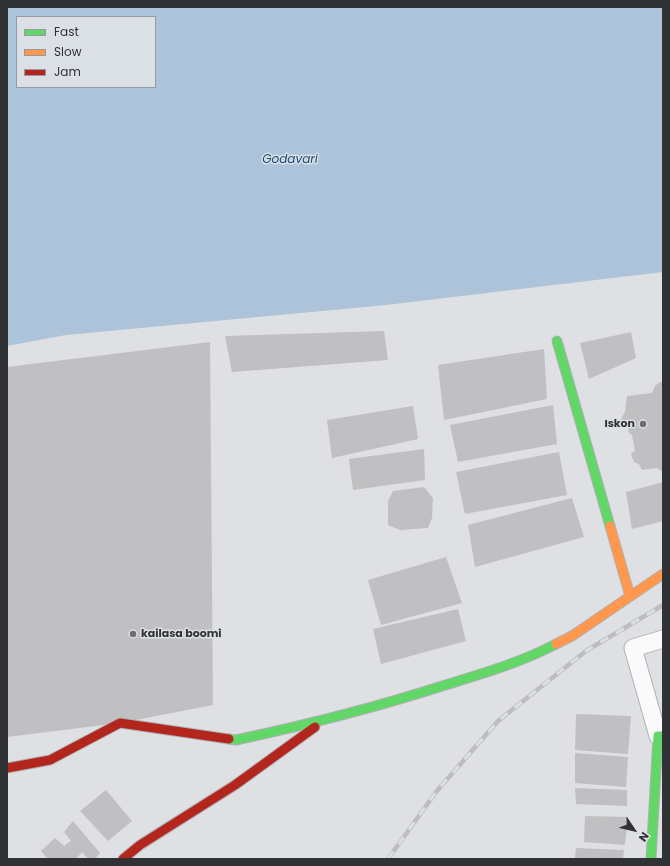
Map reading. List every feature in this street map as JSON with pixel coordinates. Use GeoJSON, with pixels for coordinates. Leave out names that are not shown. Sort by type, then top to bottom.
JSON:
{"type":"FeatureCollection","features":[{"type":"Feature","properties":{"kind":"main road"},"geometry":{"type":"LineString","coordinates":[[557,340],[630,596]]}},
{"type":"Feature","properties":{"kind":"main road"},"geometry":{"type":"LineString","coordinates":[[7,768],[50,760],[120,723],[236,740],[392,702],[481,675],[535,655],[572,636],[663,574]]}},
{"type":"Feature","properties":{"kind":"main road"},"geometry":{"type":"LineString","coordinates":[[123,859],[140,845],[235,785],[323,720]]}},
{"type":"Feature","properties":{"kind":"main road"},"geometry":{"type":"LineString","coordinates":[[651,859],[661,736]]}},
{"type":"Feature","properties":{"kind":"street"},"geometry":{"type":"LineString","coordinates":[[661,736],[634,648],[663,639]]}},
{"type":"Feature","properties":{"kind":"water","name":"Godavari"},"geometry":{"type":"Polygon","coordinates":[[[7,7],[663,7],[663,272],[386,305],[66,335],[7,346],[7,7]]]}},
{"type":"Feature","properties":{"kind":"building"},"geometry":{"type":"Polygon","coordinates":[[[384,331],[388,360],[232,372],[225,336],[384,331]]]}},
{"type":"Feature","properties":{"kind":"building"},"geometry":{"type":"Polygon","coordinates":[[[631,332],[636,358],[589,379],[580,343],[631,332]]]}},
{"type":"Feature","properties":{"kind":"building"},"geometry":{"type":"Polygon","coordinates":[[[210,342],[213,705],[120,723],[7,737],[7,367],[210,342]]]}},
{"type":"Feature","properties":{"kind":"building"},"geometry":{"type":"Polygon","coordinates":[[[544,349],[547,399],[444,420],[438,365],[544,349]]]}},
{"type":"Feature","properties":{"kind":"building","name":"Iskon"},"geometry":{"type":"Polygon","coordinates":[[[660,382],[663,382],[663,472],[657,468],[642,470],[639,464],[634,462],[631,454],[635,450],[632,435],[629,433],[628,428],[624,428],[621,419],[625,412],[627,396],[652,393],[655,386],[660,382]]]}},
{"type":"Feature","properties":{"kind":"building"},"geometry":{"type":"Polygon","coordinates":[[[553,405],[557,444],[458,462],[450,425],[553,405]]]}},
{"type":"Feature","properties":{"kind":"building"},"geometry":{"type":"Polygon","coordinates":[[[413,406],[418,439],[332,458],[327,420],[413,406]]]}},
{"type":"Feature","properties":{"kind":"building"},"geometry":{"type":"Polygon","coordinates":[[[424,449],[425,480],[353,490],[349,459],[424,449]]]}},
{"type":"Feature","properties":{"kind":"building"},"geometry":{"type":"Polygon","coordinates":[[[559,452],[567,495],[465,514],[456,472],[559,452]]]}},
{"type":"Feature","properties":{"kind":"building"},"geometry":{"type":"Polygon","coordinates":[[[663,482],[663,521],[632,529],[626,492],[663,482]]]}},
{"type":"Feature","properties":{"kind":"building"},"geometry":{"type":"Polygon","coordinates":[[[424,487],[433,498],[432,518],[428,528],[400,530],[388,525],[388,501],[393,491],[424,487]]]}},
{"type":"Feature","properties":{"kind":"building"},"geometry":{"type":"Polygon","coordinates":[[[572,498],[584,537],[475,567],[468,525],[572,498]]]}},
{"type":"Feature","properties":{"kind":"building"},"geometry":{"type":"Polygon","coordinates":[[[446,557],[462,603],[381,625],[368,580],[446,557]]]}},
{"type":"Feature","properties":{"kind":"building"},"geometry":{"type":"Polygon","coordinates":[[[458,609],[466,641],[381,664],[373,629],[458,609]]]}},
{"type":"Feature","properties":{"kind":"building"},"geometry":{"type":"Polygon","coordinates":[[[576,714],[631,716],[628,754],[575,750],[576,714]]]}},
{"type":"Feature","properties":{"kind":"building"},"geometry":{"type":"Polygon","coordinates":[[[575,753],[628,757],[626,787],[575,783],[575,753]]]}},
{"type":"Feature","properties":{"kind":"building"},"geometry":{"type":"Polygon","coordinates":[[[575,788],[627,790],[627,806],[576,804],[575,788]]]}},
{"type":"Feature","properties":{"kind":"building"},"geometry":{"type":"Polygon","coordinates":[[[106,790],[132,821],[108,841],[80,811],[106,790]]]}},
{"type":"Feature","properties":{"kind":"building"},"geometry":{"type":"Polygon","coordinates":[[[585,816],[628,817],[625,845],[584,842],[585,816]]]}},
{"type":"Feature","properties":{"kind":"building"},"geometry":{"type":"Polygon","coordinates":[[[73,821],[100,853],[95,859],[88,859],[82,852],[76,859],[48,859],[41,851],[55,838],[64,846],[71,841],[64,832],[73,821]]]}},
{"type":"Feature","properties":{"kind":"building"},"geometry":{"type":"Polygon","coordinates":[[[576,848],[624,850],[623,859],[575,859],[576,848]]]}},
{"type":"Feature","properties":{"kind":"railway"},"geometry":{"type":"LineString","coordinates":[[388,859],[436,792],[498,721],[586,651],[663,605]]}},
{"type":"Feature","properties":{"kind":"traffic: fast"},"geometry":{"type":"LineString","coordinates":[[557,341],[610,526]]}},
{"type":"Feature","properties":{"kind":"traffic: fast"},"geometry":{"type":"LineString","coordinates":[[229,739],[236,740],[340,716],[391,702],[500,668],[556,644]]}},
{"type":"Feature","properties":{"kind":"traffic: fast"},"geometry":{"type":"LineString","coordinates":[[651,859],[658,736],[663,736]]}},
{"type":"Feature","properties":{"kind":"traffic: slow"},"geometry":{"type":"LineString","coordinates":[[610,526],[630,596]]}},
{"type":"Feature","properties":{"kind":"traffic: slow"},"geometry":{"type":"LineString","coordinates":[[556,644],[572,636],[663,574]]}},
{"type":"Feature","properties":{"kind":"traffic: jam"},"geometry":{"type":"LineString","coordinates":[[7,768],[50,760],[120,723],[229,739]]}},
{"type":"Feature","properties":{"kind":"traffic: jam"},"geometry":{"type":"LineString","coordinates":[[123,859],[140,845],[235,785],[315,727]]}},
{"type":"Feature","properties":{"kind":"place","name":"Iskon"},"geometry":{"type":"Point","coordinates":[643,424]}},
{"type":"Feature","properties":{"kind":"place","name":"kailasa boomi"},"geometry":{"type":"Point","coordinates":[133,634]}}]}
